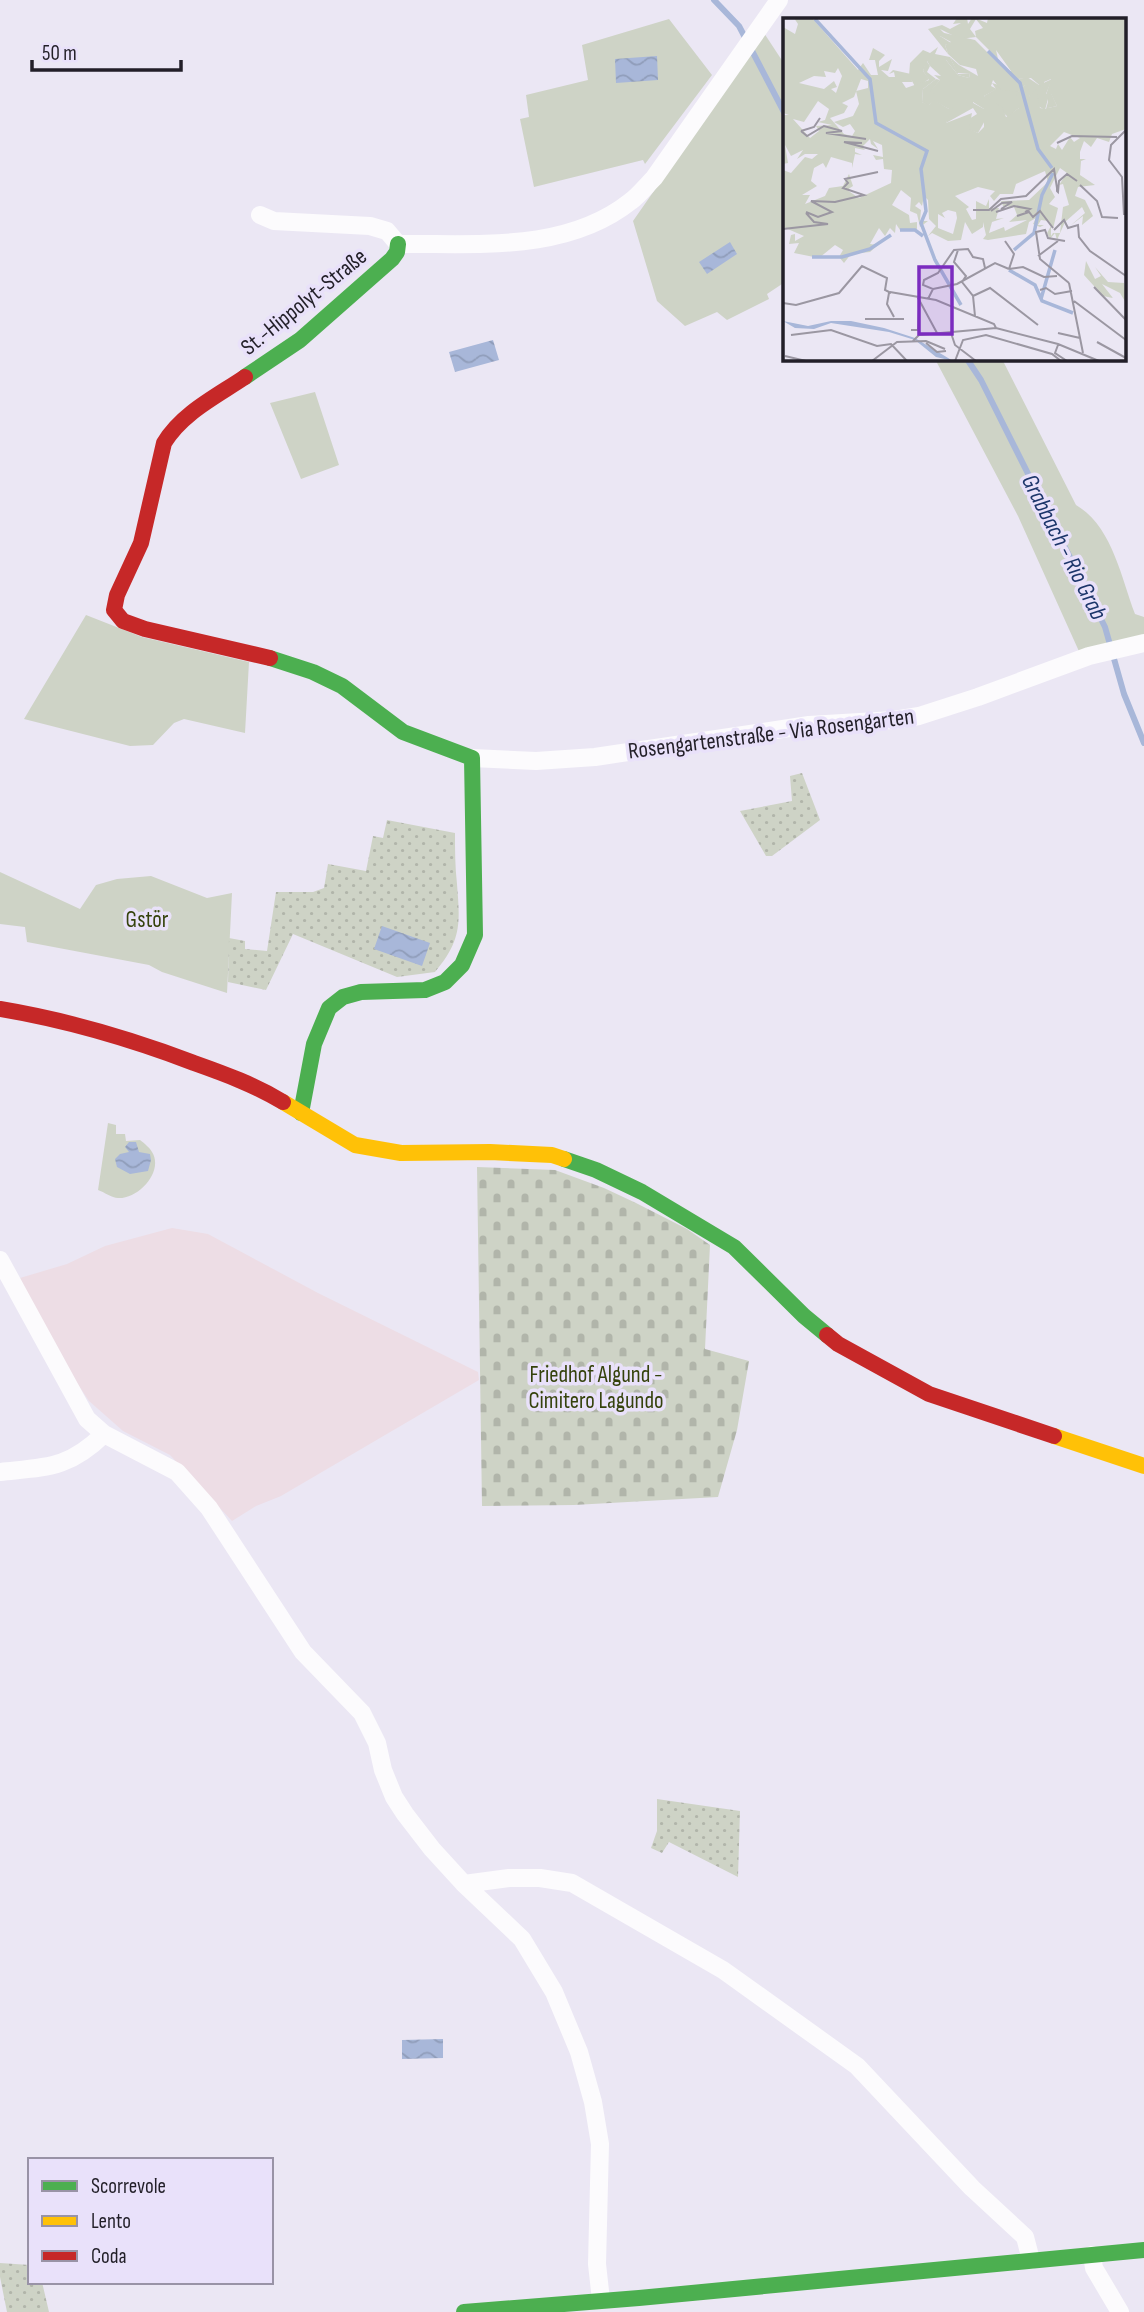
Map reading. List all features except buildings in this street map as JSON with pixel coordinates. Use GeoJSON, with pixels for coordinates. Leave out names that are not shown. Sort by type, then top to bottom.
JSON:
{"type":"FeatureCollection","features":[{"type":"Feature","properties":{"kind":"main road","name":"St.-Hippolyt-Straße"},"geometry":{"type":"LineString","coordinates":[[398,244],[393,259],[300,340],[194,411],[171,431],[159,457],[141,543],[117,595],[114,610],[118,617],[145,629],[313,672],[342,685],[403,732],[472,758]]}},
{"type":"Feature","properties":{"kind":"main road"},"geometry":{"type":"LineString","coordinates":[[301,1113],[316,1038],[330,1006],[356,993],[435,988],[459,971],[469,955],[475,935],[472,758]]}},
{"type":"Feature","properties":{"kind":"main road"},"geometry":{"type":"LineString","coordinates":[[0,1009],[132,1040],[257,1086],[355,1145],[401,1153],[490,1152],[552,1155],[596,1170],[642,1192],[734,1247],[838,1344],[929,1394],[1144,1466]]}},
{"type":"Feature","properties":{"kind":"main road"},"geometry":{"type":"LineString","coordinates":[[464,2312],[1144,2250]]}},
{"type":"Feature","properties":{"kind":"street"},"geometry":{"type":"LineString","coordinates":[[260,215],[274,221],[370,226],[387,231],[398,244],[502,244],[530,241],[568,232],[606,218],[632,201],[654,178],[779,0]]}},
{"type":"Feature","properties":{"kind":"street","name":"Rosengartenstraße - Via Rosengarten"},"geometry":{"type":"LineString","coordinates":[[472,758],[536,761],[595,757],[809,725],[919,716],[1095,654],[1139,644]]}},
{"type":"Feature","properties":{"kind":"street"},"geometry":{"type":"LineString","coordinates":[[0,1260],[87,1419],[104,1434],[177,1472],[209,1508],[303,1652],[362,1713],[377,1743],[383,1770],[394,1797],[432,1849],[464,1884],[522,1939],[554,1992],[579,2052],[593,2102],[600,2144],[597,2264],[601,2300]]}},
{"type":"Feature","properties":{"kind":"street"},"geometry":{"type":"LineString","coordinates":[[0,1472],[54,1466],[70,1461],[104,1434]]}},
{"type":"Feature","properties":{"kind":"street"},"geometry":{"type":"LineString","coordinates":[[464,1884],[509,1878],[548,1879],[572,1884],[723,1970],[857,2066],[972,2188],[1025,2237],[1031,2260]]}},
{"type":"Feature","properties":{"kind":"street"},"geometry":{"type":"LineString","coordinates":[[1092,2255],[1094,2267],[1120,2312]]}},
{"type":"Feature","properties":{"kind":"shaded area"},"geometry":{"type":"Polygon","coordinates":[[[172,1228],[208,1234],[318,1293],[478,1372],[479,1380],[281,1496],[256,1506],[232,1521],[170,1455],[123,1431],[89,1401],[51,1344],[20,1278],[67,1264],[105,1246],[172,1228]]]}},
{"type":"Feature","properties":{"kind":"green space"},"geometry":{"type":"Polygon","coordinates":[[[669,19],[712,75],[645,164],[643,160],[534,187],[520,119],[529,117],[526,95],[588,80],[582,45],[669,19]]]}},
{"type":"Feature","properties":{"kind":"green space"},"geometry":{"type":"Polygon","coordinates":[[[764,33],[783,62],[783,283],[767,294],[769,299],[727,320],[717,312],[685,326],[657,301],[633,221],[764,33]]]}},
{"type":"Feature","properties":{"kind":"green space"},"geometry":{"type":"Polygon","coordinates":[[[936,360],[1003,360],[1076,505],[1088,514],[1107,539],[1135,614],[1144,617],[1144,643],[1082,658],[1018,516],[936,360]]]}},
{"type":"Feature","properties":{"kind":"green space"},"geometry":{"type":"Polygon","coordinates":[[[315,392],[339,465],[301,479],[270,403],[315,392]]]}},
{"type":"Feature","properties":{"kind":"green space"},"geometry":{"type":"Polygon","coordinates":[[[86,615],[142,637],[249,662],[245,733],[184,719],[174,723],[153,745],[130,746],[24,719],[86,615]]]}},
{"type":"Feature","properties":{"kind":"green space"},"geometry":{"type":"Polygon","coordinates":[[[802,773],[820,820],[772,856],[766,856],[740,811],[792,801],[790,776],[802,773]]]}},
{"type":"Feature","properties":{"kind":"green space"},"geometry":{"type":"Polygon","coordinates":[[[387,820],[455,833],[459,910],[457,931],[450,950],[435,972],[397,977],[293,934],[266,990],[228,982],[229,938],[245,941],[245,949],[267,951],[276,892],[313,892],[324,888],[328,864],[366,871],[373,836],[383,838],[387,820]]]}},
{"type":"Feature","properties":{"kind":"green space","name":"Gstör"},"geometry":{"type":"Polygon","coordinates":[[[0,872],[80,909],[96,885],[117,879],[151,876],[207,898],[232,893],[227,993],[162,972],[149,965],[27,942],[25,927],[0,924],[0,872]]]}},
{"type":"Feature","properties":{"kind":"green space"},"geometry":{"type":"Polygon","coordinates":[[[108,1123],[116,1125],[116,1134],[125,1134],[126,1141],[142,1141],[155,1159],[155,1167],[147,1182],[134,1194],[126,1197],[116,1198],[98,1190],[108,1123]]]}},
{"type":"Feature","properties":{"kind":"green space","name":"Friedhof Algund - Cimitero Lagundo"},"geometry":{"type":"Polygon","coordinates":[[[477,1167],[555,1170],[636,1203],[687,1229],[710,1245],[705,1349],[749,1361],[737,1430],[718,1497],[574,1505],[482,1506],[477,1167]]]}},
{"type":"Feature","properties":{"kind":"green space"},"geometry":{"type":"Polygon","coordinates":[[[657,1799],[740,1811],[738,1877],[669,1842],[662,1853],[651,1848],[657,1831],[657,1799]]]}},
{"type":"Feature","properties":{"kind":"green space"},"geometry":{"type":"Polygon","coordinates":[[[0,2263],[28,2265],[28,2284],[42,2284],[49,2312],[7,2312],[0,2263]]]}},
{"type":"Feature","properties":{"kind":"water"},"geometry":{"type":"Polygon","coordinates":[[[657,56],[658,80],[616,83],[615,59],[657,56]]]}},
{"type":"Feature","properties":{"kind":"water"},"geometry":{"type":"Polygon","coordinates":[[[730,242],[737,254],[707,274],[699,262],[730,242]]]}},
{"type":"Feature","properties":{"kind":"water"},"geometry":{"type":"Polygon","coordinates":[[[493,340],[499,360],[455,372],[449,352],[493,340]]]}},
{"type":"Feature","properties":{"kind":"water"},"geometry":{"type":"Polygon","coordinates":[[[382,926],[430,943],[422,966],[374,949],[382,926]]]}},
{"type":"Feature","properties":{"kind":"water"},"geometry":{"type":"Polygon","coordinates":[[[129,1142],[136,1142],[139,1152],[150,1154],[148,1171],[130,1174],[117,1167],[115,1159],[120,1154],[129,1152],[125,1147],[129,1142]]]}},
{"type":"Feature","properties":{"kind":"water"},"geometry":{"type":"Polygon","coordinates":[[[443,2039],[443,2058],[402,2059],[402,2040],[443,2039]]]}},
{"type":"Feature","properties":{"kind":"waterway","name":"Grabbach - Rio Grab"},"geometry":{"type":"LineString","coordinates":[[714,0],[739,26],[783,110]]}},
{"type":"Feature","properties":{"kind":"waterway","name":"Grabbach - Rio Grab"},"geometry":{"type":"LineString","coordinates":[[968,360],[981,380],[1105,627],[1124,694],[1144,743]]}},
{"type":"Feature","properties":{"kind":"traffic: fast"},"geometry":{"type":"LineString","coordinates":[[245,377],[300,340],[392,259],[398,244]]}},
{"type":"Feature","properties":{"kind":"traffic: fast"},"geometry":{"type":"LineString","coordinates":[[270,658],[313,672],[342,686],[403,732],[472,758],[475,935],[462,965],[445,982],[425,990],[361,992],[343,997],[329,1008],[314,1044],[301,1113]]}},
{"type":"Feature","properties":{"kind":"traffic: fast"},"geometry":{"type":"LineString","coordinates":[[564,1159],[596,1170],[642,1192],[734,1247],[827,1335]]}},
{"type":"Feature","properties":{"kind":"traffic: fast"},"geometry":{"type":"LineString","coordinates":[[464,2312],[1144,2250]]}},
{"type":"Feature","properties":{"kind":"traffic: slow"},"geometry":{"type":"LineString","coordinates":[[283,1102],[355,1145],[401,1153],[490,1152],[552,1155],[564,1159]]}},
{"type":"Feature","properties":{"kind":"traffic: slow"},"geometry":{"type":"LineString","coordinates":[[1054,1436],[1144,1466]]}},
{"type":"Feature","properties":{"kind":"traffic: jam"},"geometry":{"type":"LineString","coordinates":[[245,377],[190,414],[164,443],[141,543],[117,595],[114,610],[123,621],[145,629],[270,658]]}},
{"type":"Feature","properties":{"kind":"traffic: jam"},"geometry":{"type":"LineString","coordinates":[[0,1009],[98,1031],[146,1046],[240,1080],[283,1102]]}},
{"type":"Feature","properties":{"kind":"traffic: jam"},"geometry":{"type":"LineString","coordinates":[[827,1335],[838,1344],[929,1394],[1054,1436]]}}]}
